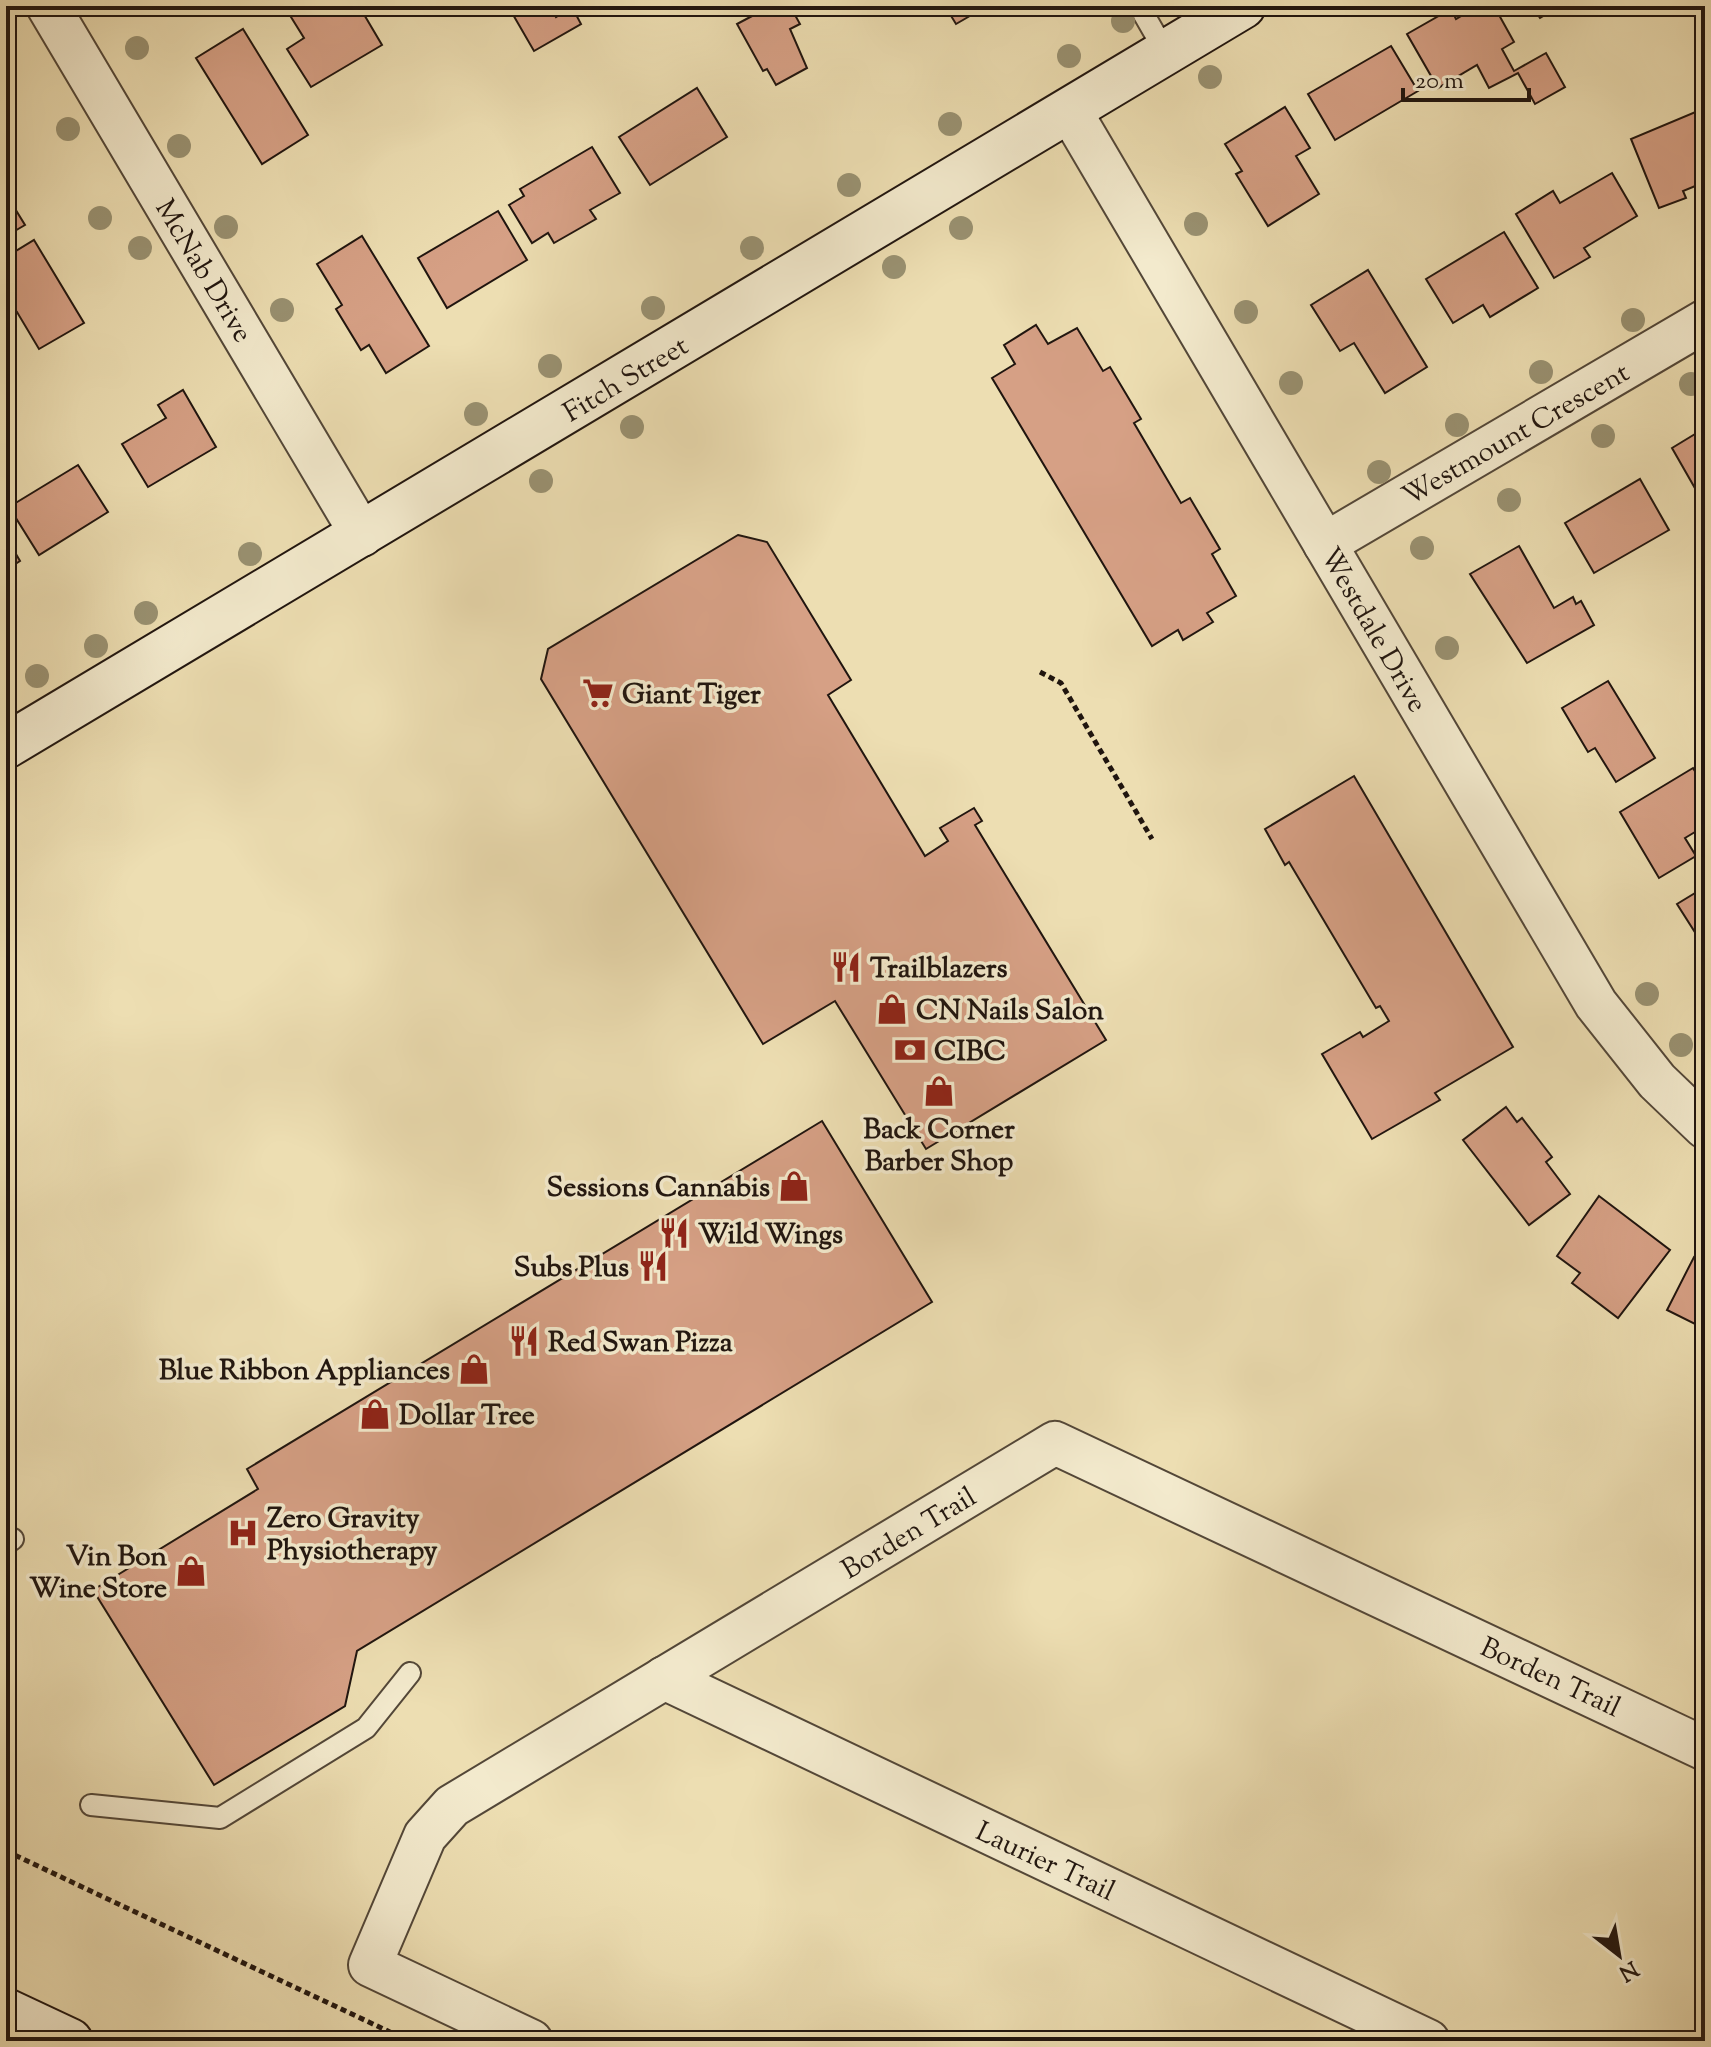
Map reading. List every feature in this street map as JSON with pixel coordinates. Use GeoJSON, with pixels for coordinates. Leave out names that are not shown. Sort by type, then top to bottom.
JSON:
{"type":"FeatureCollection","features":[{"type":"Feature","properties":{"kind":"street","name":"Fitch Street"},"geometry":{"type":"LineString","coordinates":[[6,746],[1243,6]]}},
{"type":"Feature","properties":{"kind":"street","name":"McNab Drive"},"geometry":{"type":"LineString","coordinates":[[62,11],[362,535]]}},
{"type":"Feature","properties":{"kind":"street","name":"Westdale Drive"},"geometry":{"type":"LineString","coordinates":[[1070,111],[1596,1004],[1657,1081],[1705,1127]]}},
{"type":"Feature","properties":{"kind":"street","name":"Westmount Crescent"},"geometry":{"type":"LineString","coordinates":[[1325,544],[1705,321]]}},
{"type":"Feature","properties":{"kind":"street","name":"Borden Trail"},"geometry":{"type":"LineString","coordinates":[[531,2041],[370,1965],[425,1836],[452,1806],[1055,1443],[1705,1749]]}},
{"type":"Feature","properties":{"kind":"street","name":"Laurier Trail"},"geometry":{"type":"LineString","coordinates":[[664,1678],[1428,2041]]}},
{"type":"Feature","properties":{"kind":"street"},"geometry":{"type":"LineString","coordinates":[[6,2011],[70,2041]]}},
{"type":"Feature","properties":{"kind":"lane"},"geometry":{"type":"LineString","coordinates":[[1139,6],[1166,53]]}},
{"type":"Feature","properties":{"kind":"lane"},"geometry":{"type":"LineString","coordinates":[[91,1805],[220,1818],[366,1728],[410,1673]]}},
{"type":"Feature","properties":{"kind":"path"},"geometry":{"type":"LineString","coordinates":[[1040,672],[1061,683],[1152,839]]}},
{"type":"Feature","properties":{"kind":"path"},"geometry":{"type":"LineString","coordinates":[[6,1851],[409,2041]]}},
{"type":"Feature","properties":{"kind":"building"},"geometry":{"type":"Polygon","coordinates":[[[290,6],[359,6],[382,45],[311,87],[287,49],[304,38],[286,9],[290,6]]]}},
{"type":"Feature","properties":{"kind":"building"},"geometry":{"type":"Polygon","coordinates":[[[508,6],[550,6],[556,17],[572,7],[581,24],[534,51],[508,6]]]}},
{"type":"Feature","properties":{"kind":"building"},"geometry":{"type":"Polygon","coordinates":[[[749,6],[790,6],[800,24],[790,29],[807,68],[776,85],[767,69],[763,71],[737,24],[754,15],[749,6]]]}},
{"type":"Feature","properties":{"kind":"building"},"geometry":{"type":"Polygon","coordinates":[[[945,6],[987,6],[956,24],[945,6]]]}},
{"type":"Feature","properties":{"kind":"building"},"geometry":{"type":"Polygon","coordinates":[[[1478,6],[1494,6],[1514,42],[1502,49],[1514,71],[1546,53],[1565,87],[1535,104],[1518,73],[1489,88],[1477,65],[1438,88],[1407,34],[1451,9],[1456,19],[1478,6]]]}},
{"type":"Feature","properties":{"kind":"building"},"geometry":{"type":"Polygon","coordinates":[[[1532,6],[1560,6],[1540,18],[1532,6]]]}},
{"type":"Feature","properties":{"kind":"building"},"geometry":{"type":"Polygon","coordinates":[[[243,29],[308,135],[262,164],[196,58],[243,29]]]}},
{"type":"Feature","properties":{"kind":"building"},"geometry":{"type":"Polygon","coordinates":[[[1391,46],[1418,91],[1335,140],[1308,94],[1391,46]]]}},
{"type":"Feature","properties":{"kind":"building"},"geometry":{"type":"Polygon","coordinates":[[[697,88],[727,137],[650,185],[619,137],[697,88]]]}},
{"type":"Feature","properties":{"kind":"building"},"geometry":{"type":"Polygon","coordinates":[[[1285,107],[1310,148],[1296,156],[1319,194],[1268,226],[1236,174],[1242,171],[1225,144],[1285,107]]]}},
{"type":"Feature","properties":{"kind":"building"},"geometry":{"type":"Polygon","coordinates":[[[1705,108],[1705,182],[1683,191],[1686,198],[1659,208],[1631,139],[1705,108]]]}},
{"type":"Feature","properties":{"kind":"building"},"geometry":{"type":"Polygon","coordinates":[[[592,147],[620,193],[590,210],[596,219],[554,243],[548,233],[532,243],[509,205],[524,196],[520,189],[592,147]]]}},
{"type":"Feature","properties":{"kind":"building"},"geometry":{"type":"Polygon","coordinates":[[[1612,173],[1637,216],[1584,248],[1590,257],[1554,278],[1516,214],[1553,191],[1560,203],[1612,173]]]}},
{"type":"Feature","properties":{"kind":"building"},"geometry":{"type":"Polygon","coordinates":[[[6,194],[25,225],[6,236],[6,194]]]}},
{"type":"Feature","properties":{"kind":"building"},"geometry":{"type":"Polygon","coordinates":[[[498,211],[527,260],[447,308],[418,258],[498,211]]]}},
{"type":"Feature","properties":{"kind":"building"},"geometry":{"type":"Polygon","coordinates":[[[1504,232],[1538,288],[1490,317],[1483,305],[1453,323],[1426,279],[1504,232]]]}},
{"type":"Feature","properties":{"kind":"building"},"geometry":{"type":"Polygon","coordinates":[[[362,236],[429,346],[386,373],[369,345],[361,350],[336,309],[342,305],[317,264],[362,236]]]}},
{"type":"Feature","properties":{"kind":"building"},"geometry":{"type":"Polygon","coordinates":[[[34,240],[84,323],[39,349],[17,312],[6,318],[6,257],[34,240]]]}},
{"type":"Feature","properties":{"kind":"building"},"geometry":{"type":"Polygon","coordinates":[[[1368,270],[1427,367],[1385,393],[1354,343],[1340,351],[1311,305],[1368,270]]]}},
{"type":"Feature","properties":{"kind":"building"},"geometry":{"type":"Polygon","coordinates":[[[1036,325],[1048,344],[1077,328],[1103,371],[1110,367],[1141,419],[1134,423],[1181,503],[1190,498],[1220,549],[1212,554],[1236,596],[1207,613],[1213,622],[1183,640],[1178,630],[1152,646],[992,378],[1015,364],[1004,345],[1036,325]]]}},
{"type":"Feature","properties":{"kind":"building"},"geometry":{"type":"Polygon","coordinates":[[[183,390],[216,447],[148,487],[122,444],[166,418],[158,405],[183,390]]]}},
{"type":"Feature","properties":{"kind":"building"},"geometry":{"type":"Polygon","coordinates":[[[1705,428],[1705,504],[1704,504],[1672,448],[1705,428]]]}},
{"type":"Feature","properties":{"kind":"building"},"geometry":{"type":"Polygon","coordinates":[[[78,465],[108,512],[39,555],[9,507],[78,465]]]}},
{"type":"Feature","properties":{"kind":"building"},"geometry":{"type":"Polygon","coordinates":[[[1640,479],[1669,530],[1594,573],[1565,523],[1640,479]]]}},
{"type":"Feature","properties":{"kind":"building"},"geometry":{"type":"Polygon","coordinates":[[[738,535],[767,542],[851,680],[828,695],[925,856],[948,841],[940,828],[974,808],[982,821],[975,825],[1106,1040],[926,1149],[835,1001],[763,1044],[541,679],[548,649],[738,535]]]}},
{"type":"Feature","properties":{"kind":"building"},"geometry":{"type":"Polygon","coordinates":[[[6,537],[20,561],[6,570],[6,537]]]}},
{"type":"Feature","properties":{"kind":"building"},"geometry":{"type":"Polygon","coordinates":[[[1519,546],[1554,608],[1573,597],[1576,604],[1581,601],[1594,625],[1527,663],[1470,574],[1519,546]]]}},
{"type":"Feature","properties":{"kind":"building"},"geometry":{"type":"Polygon","coordinates":[[[1608,681],[1655,758],[1616,782],[1595,748],[1588,752],[1562,708],[1608,681]]]}},
{"type":"Feature","properties":{"kind":"building"},"geometry":{"type":"Polygon","coordinates":[[[1693,768],[1705,788],[1705,826],[1685,838],[1696,856],[1659,878],[1620,812],[1693,768]]]}},
{"type":"Feature","properties":{"kind":"building"},"geometry":{"type":"Polygon","coordinates":[[[1354,776],[1513,1047],[1435,1093],[1440,1100],[1372,1139],[1322,1054],[1360,1032],[1363,1037],[1389,1021],[1380,1006],[1376,1008],[1289,862],[1285,865],[1265,829],[1354,776]]]}},
{"type":"Feature","properties":{"kind":"building"},"geometry":{"type":"Polygon","coordinates":[[[1705,887],[1705,948],[1677,904],[1705,887]]]}},
{"type":"Feature","properties":{"kind":"building"},"geometry":{"type":"Polygon","coordinates":[[[1506,1107],[1517,1122],[1522,1118],[1552,1157],[1546,1162],[1570,1194],[1529,1225],[1463,1140],[1506,1107]]]}},
{"type":"Feature","properties":{"kind":"building"},"geometry":{"type":"Polygon","coordinates":[[[822,1121],[932,1302],[357,1651],[345,1706],[214,1785],[93,1590],[258,1489],[247,1469],[822,1121]]]}},
{"type":"Feature","properties":{"kind":"building"},"geometry":{"type":"Polygon","coordinates":[[[1599,1196],[1670,1250],[1618,1318],[1572,1283],[1580,1273],[1557,1256],[1599,1196]]]}},
{"type":"Feature","properties":{"kind":"building"},"geometry":{"type":"Polygon","coordinates":[[[1694,1257],[1705,1263],[1705,1329],[1667,1310],[1694,1257]]]}},
{"type":"Feature","properties":{"kind":"place","name":"Giant Tiger"},"geometry":{"type":"Point","coordinates":[598,693]}},
{"type":"Feature","properties":{"kind":"place","name":"Trailblazers"},"geometry":{"type":"Point","coordinates":[846,967]}},
{"type":"Feature","properties":{"kind":"place","name":"CN Nails Salon"},"geometry":{"type":"Point","coordinates":[892,1009]}},
{"type":"Feature","properties":{"kind":"place","name":"CIBC"},"geometry":{"type":"Point","coordinates":[910,1050]}},
{"type":"Feature","properties":{"kind":"place","name":"Back Corner Barber Shop"},"geometry":{"type":"Point","coordinates":[939,1091]}},
{"type":"Feature","properties":{"kind":"place","name":"Sessions Cannabis"},"geometry":{"type":"Point","coordinates":[794,1186]}},
{"type":"Feature","properties":{"kind":"place","name":"Wild Wings"},"geometry":{"type":"Point","coordinates":[674,1233]}},
{"type":"Feature","properties":{"kind":"place","name":"Subs Plus"},"geometry":{"type":"Point","coordinates":[653,1266]}},
{"type":"Feature","properties":{"kind":"place","name":"Red Swan Pizza"},"geometry":{"type":"Point","coordinates":[524,1341]}},
{"type":"Feature","properties":{"kind":"place","name":"Blue Ribbon Appliances"},"geometry":{"type":"Point","coordinates":[474,1369]}},
{"type":"Feature","properties":{"kind":"place","name":"Dollar Tree"},"geometry":{"type":"Point","coordinates":[375,1414]}},
{"type":"Feature","properties":{"kind":"place","name":"Zero Gravity Physiotherapy"},"geometry":{"type":"Point","coordinates":[243,1533]}},
{"type":"Feature","properties":{"kind":"place","name":"Vin Bon Wine Store"},"geometry":{"type":"Point","coordinates":[191,1571]}}]}
